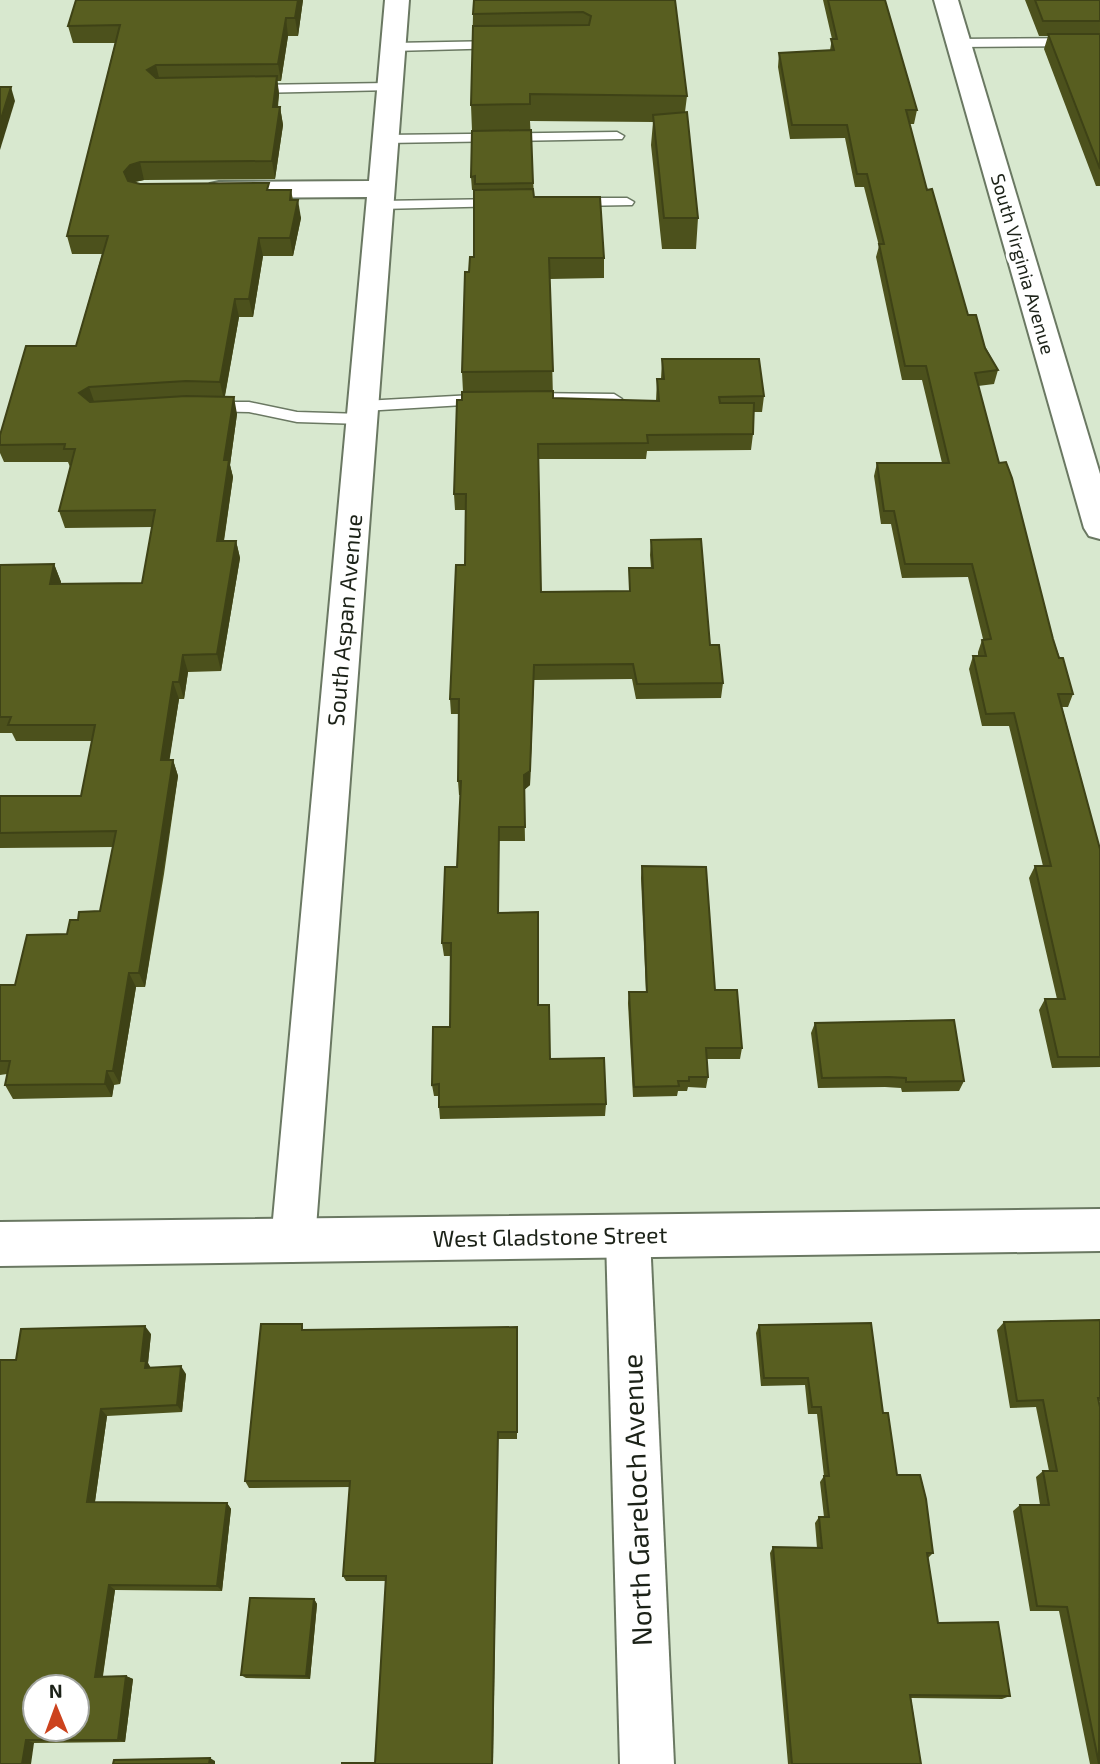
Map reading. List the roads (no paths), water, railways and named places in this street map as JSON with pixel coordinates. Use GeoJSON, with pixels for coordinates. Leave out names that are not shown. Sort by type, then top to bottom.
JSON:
{"type":"FeatureCollection","features":[{"type":"Feature","properties":{"kind":"street","name":"South Aspan Avenue"},"geometry":{"type":"LineString","coordinates":[[293,1241],[397,0]]}},
{"type":"Feature","properties":{"kind":"street","name":"South Virginia Avenue"},"geometry":{"type":"LineString","coordinates":[[946,0],[1100,528]]}},
{"type":"Feature","properties":{"kind":"street"},"geometry":{"type":"LineString","coordinates":[[200,190],[381,197]]}},
{"type":"Feature","properties":{"kind":"street","name":"West Gladstone Street"},"geometry":{"type":"LineString","coordinates":[[0,1244],[1100,1230]]}},
{"type":"Feature","properties":{"kind":"street","name":"North Gareloch Avenue"},"geometry":{"type":"LineString","coordinates":[[628,1237],[647,1764]]}},
{"type":"Feature","properties":{"kind":"lane"},"geometry":{"type":"LineString","coordinates":[[959,43],[1100,42]]}},
{"type":"Feature","properties":{"kind":"lane"},"geometry":{"type":"LineString","coordinates":[[393,47],[515,45]]}},
{"type":"Feature","properties":{"kind":"lane"},"geometry":{"type":"LineString","coordinates":[[241,89],[390,87]]}},
{"type":"Feature","properties":{"kind":"lane"},"geometry":{"type":"LineString","coordinates":[[385,139],[617,136]]}},
{"type":"Feature","properties":{"kind":"lane"},"geometry":{"type":"LineString","coordinates":[[381,197],[513,202]]}},
{"type":"Feature","properties":{"kind":"lane"},"geometry":{"type":"LineString","coordinates":[[564,202],[627,202]]}},
{"type":"Feature","properties":{"kind":"lane"},"geometry":{"type":"LineString","coordinates":[[190,406],[249,407],[297,417],[363,413],[448,400],[614,399]]}}]}
